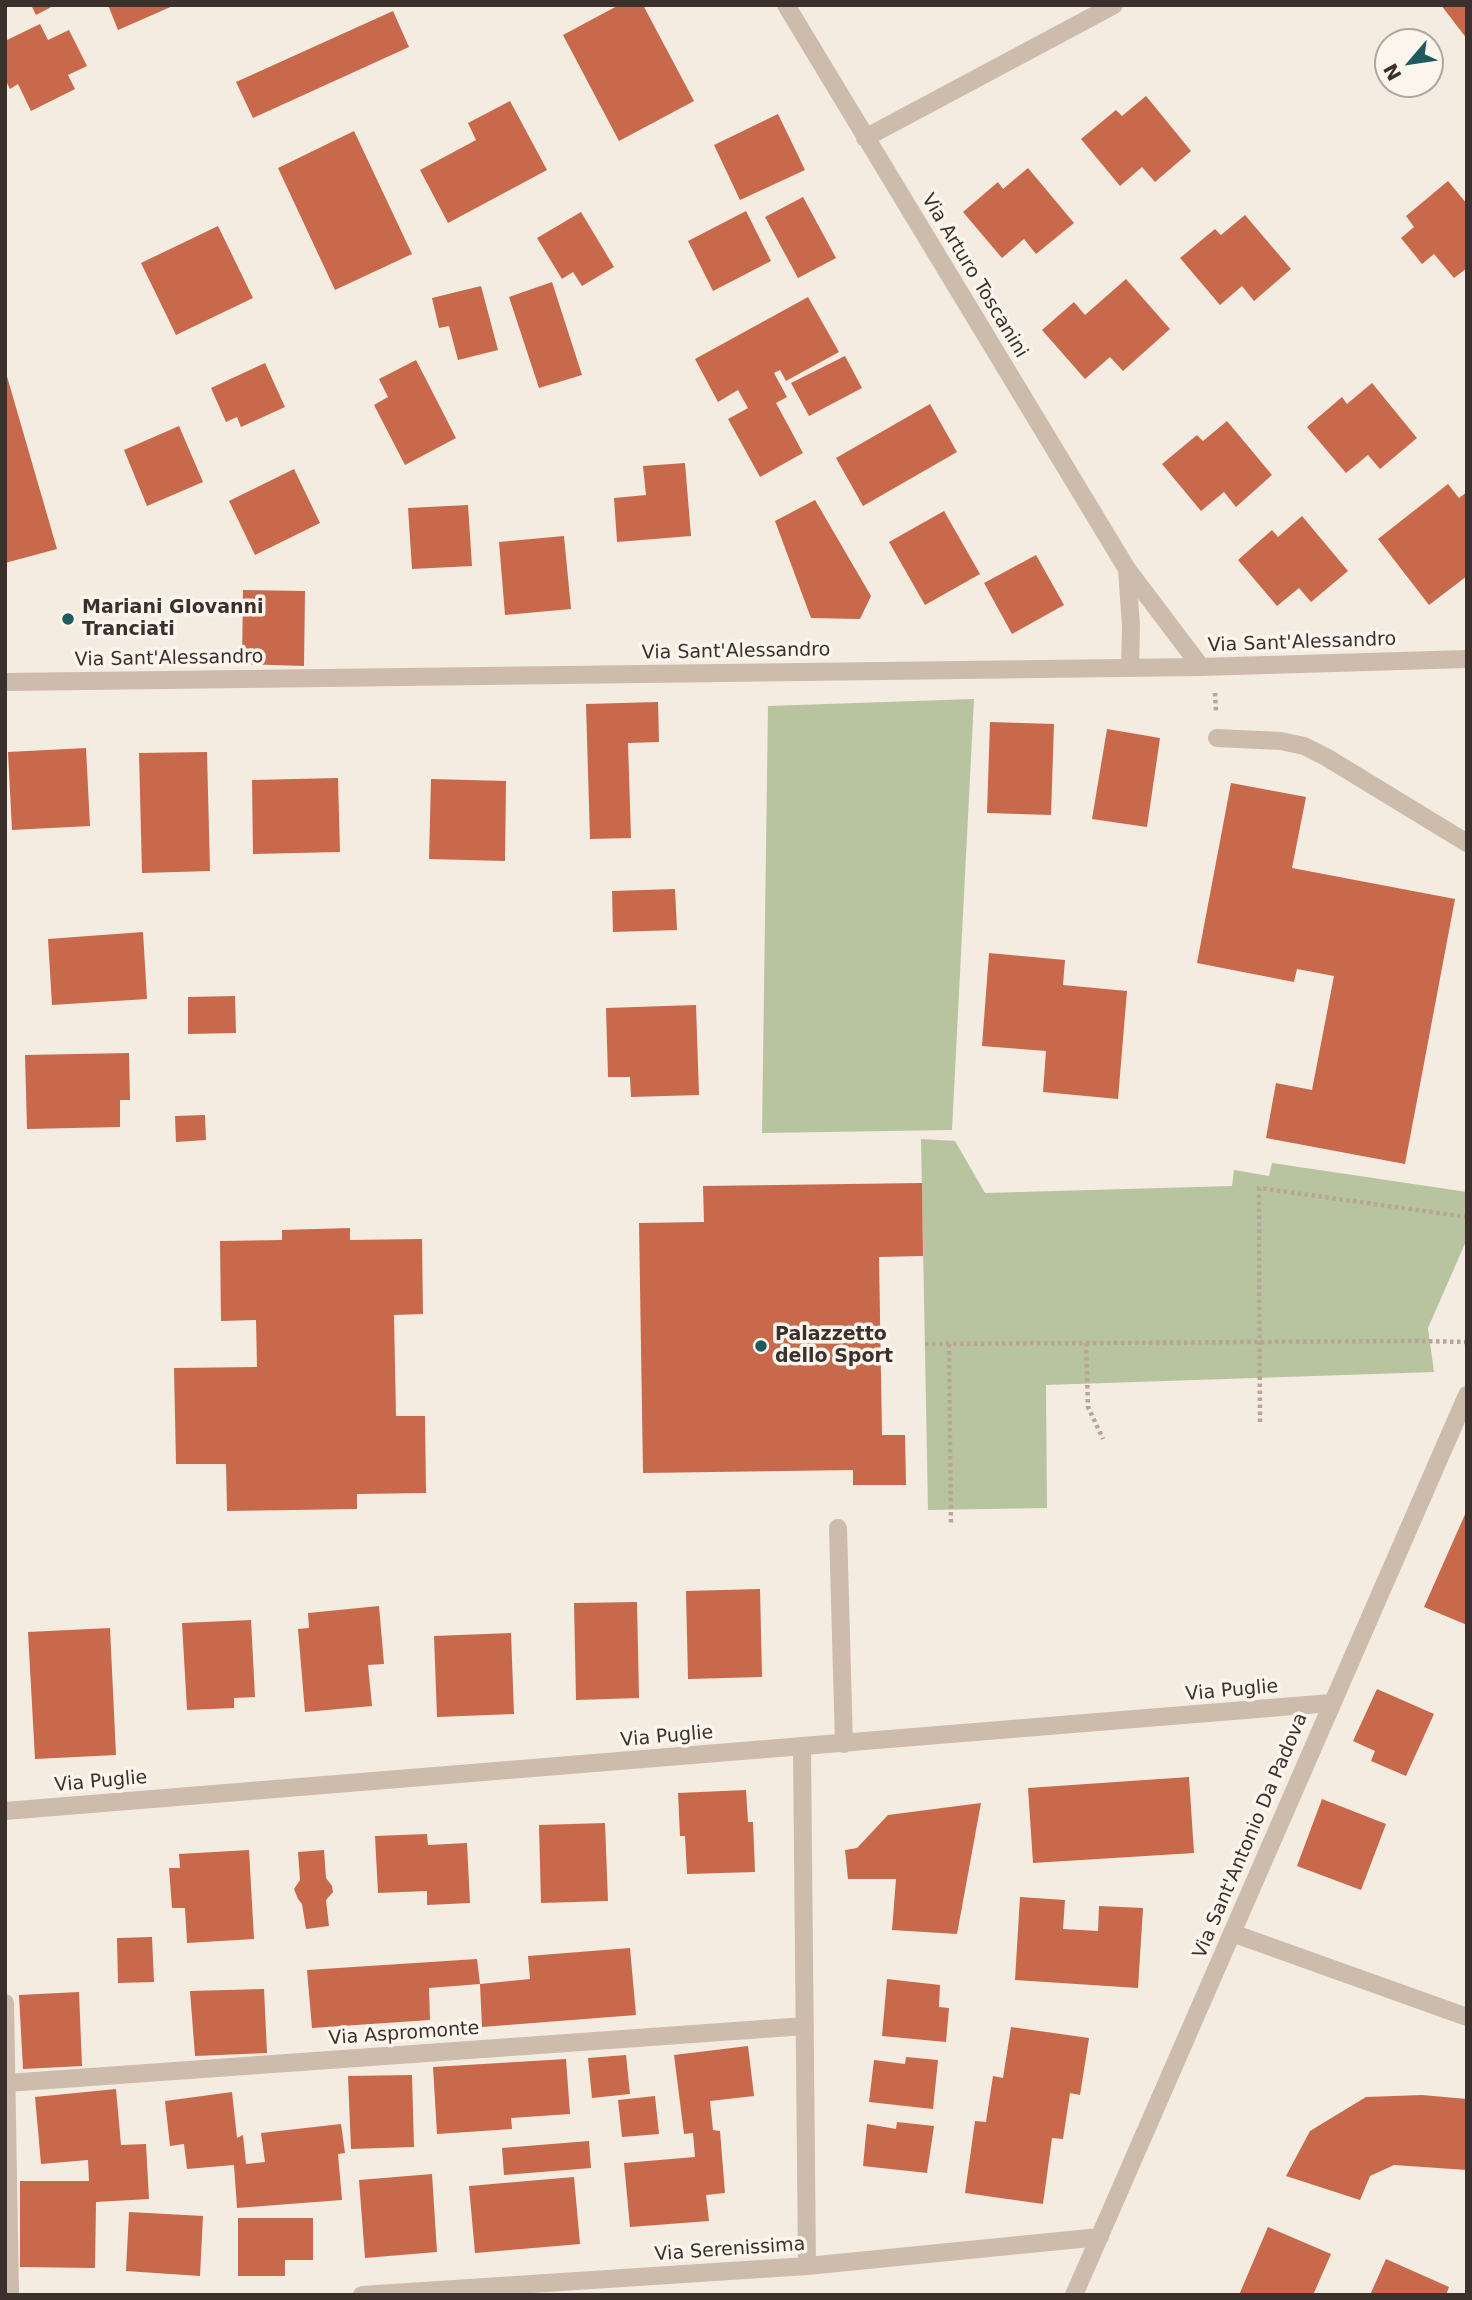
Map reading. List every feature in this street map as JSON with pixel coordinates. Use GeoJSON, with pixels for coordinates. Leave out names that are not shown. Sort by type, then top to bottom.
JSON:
{"type":"FeatureCollection","features":[{"type":"Feature","properties":{"kind":"street","name":"Via Arturo Toscanini"},"geometry":{"type":"LineString","coordinates":[[786,5],[1127,569],[1207,667]]}},
{"type":"Feature","properties":{"kind":"street"},"geometry":{"type":"LineString","coordinates":[[865,138],[1114,5]]}},
{"type":"Feature","properties":{"kind":"street","name":"Via Arturo Toscanini"},"geometry":{"type":"LineString","coordinates":[[1127,569],[1130,667]]}},
{"type":"Feature","properties":{"kind":"street","name":"Via Sant'Alessandro"},"geometry":{"type":"LineString","coordinates":[[5,682],[1207,667],[1467,659]]}},
{"type":"Feature","properties":{"kind":"street"},"geometry":{"type":"LineString","coordinates":[[1217,738],[1281,741],[1304,746],[1467,843]]}},
{"type":"Feature","properties":{"kind":"street","name":"Via Sant'Antonio Da Padova"},"geometry":{"type":"LineString","coordinates":[[1074,2295],[1467,1395]]}},
{"type":"Feature","properties":{"kind":"street"},"geometry":{"type":"LineString","coordinates":[[838,1528],[844,1744]]}},
{"type":"Feature","properties":{"kind":"street","name":"Via Puglie"},"geometry":{"type":"LineString","coordinates":[[5,1811],[1331,1703]]}},
{"type":"Feature","properties":{"kind":"street"},"geometry":{"type":"LineString","coordinates":[[802,1748],[807,2266]]}},
{"type":"Feature","properties":{"kind":"street"},"geometry":{"type":"LineString","coordinates":[[1232,1933],[1467,2017]]}},
{"type":"Feature","properties":{"kind":"street"},"geometry":{"type":"LineString","coordinates":[[5,2003],[10,2295]]}},
{"type":"Feature","properties":{"kind":"street","name":"Via Aspromonte"},"geometry":{"type":"LineString","coordinates":[[6,2083],[805,2026]]}},
{"type":"Feature","properties":{"kind":"street","name":"Via Serenissima"},"geometry":{"type":"LineString","coordinates":[[362,2295],[807,2266],[1100,2237]]}},
{"type":"Feature","properties":{"kind":"path"},"geometry":{"type":"LineString","coordinates":[[1207,667],[1217,738]]}},
{"type":"Feature","properties":{"kind":"path"},"geometry":{"type":"LineString","coordinates":[[1260,1422],[1259,1188],[1467,1217]]}},
{"type":"Feature","properties":{"kind":"path"},"geometry":{"type":"LineString","coordinates":[[925,1344],[1467,1342]]}},
{"type":"Feature","properties":{"kind":"path"},"geometry":{"type":"LineString","coordinates":[[1086,1343],[1088,1407],[1103,1439]]}},
{"type":"Feature","properties":{"kind":"path"},"geometry":{"type":"LineString","coordinates":[[949,1344],[951,1526]]}},
{"type":"Feature","properties":{"kind":"green space"},"geometry":{"type":"Polygon","coordinates":[[[974,699],[952,1130],[762,1133],[768,706],[974,699]]]}},
{"type":"Feature","properties":{"kind":"green space"},"geometry":{"type":"Polygon","coordinates":[[[921,1139],[955,1141],[985,1193],[1232,1186],[1234,1170],[1269,1176],[1272,1163],[1467,1192],[1467,1239],[1428,1328],[1434,1372],[1046,1385],[1047,1508],[928,1510],[921,1139]]]}},
{"type":"Feature","properties":{"kind":"building"},"geometry":{"type":"Polygon","coordinates":[[[31,5],[55,5],[36,15],[31,5]]]}},
{"type":"Feature","properties":{"kind":"building"},"geometry":{"type":"Polygon","coordinates":[[[108,5],[175,5],[118,30],[108,5]]]}},
{"type":"Feature","properties":{"kind":"building"},"geometry":{"type":"Polygon","coordinates":[[[619,5],[643,5],[694,101],[619,141],[563,35],[619,5]]]}},
{"type":"Feature","properties":{"kind":"building"},"geometry":{"type":"Polygon","coordinates":[[[1441,5],[1467,5],[1467,39],[1441,5]]]}},
{"type":"Feature","properties":{"kind":"building"},"geometry":{"type":"Polygon","coordinates":[[[393,11],[409,47],[253,118],[236,82],[393,11]]]}},
{"type":"Feature","properties":{"kind":"building"},"geometry":{"type":"Polygon","coordinates":[[[40,24],[48,40],[69,30],[87,66],[68,75],[75,89],[31,111],[18,84],[10,89],[5,79],[5,41],[40,24]]]}},
{"type":"Feature","properties":{"kind":"building"},"geometry":{"type":"Polygon","coordinates":[[[1146,96],[1191,151],[1155,182],[1142,167],[1120,186],[1081,139],[1116,110],[1122,116],[1146,96]]]}},
{"type":"Feature","properties":{"kind":"building"},"geometry":{"type":"Polygon","coordinates":[[[510,101],[547,170],[448,223],[420,170],[476,140],[468,123],[510,101]]]}},
{"type":"Feature","properties":{"kind":"building"},"geometry":{"type":"Polygon","coordinates":[[[778,114],[805,170],[740,200],[714,145],[778,114]]]}},
{"type":"Feature","properties":{"kind":"building"},"geometry":{"type":"Polygon","coordinates":[[[354,131],[412,254],[335,290],[278,168],[354,131]]]}},
{"type":"Feature","properties":{"kind":"building"},"geometry":{"type":"Polygon","coordinates":[[[1028,168],[1074,223],[1036,254],[1024,239],[1002,258],[963,212],[998,182],[1003,189],[1028,168]]]}},
{"type":"Feature","properties":{"kind":"building"},"geometry":{"type":"Polygon","coordinates":[[[1448,181],[1467,204],[1467,268],[1454,278],[1434,254],[1422,264],[1401,238],[1414,227],[1406,216],[1448,181]]]}},
{"type":"Feature","properties":{"kind":"building"},"geometry":{"type":"Polygon","coordinates":[[[803,197],[836,258],[798,278],[765,217],[803,197]]]}},
{"type":"Feature","properties":{"kind":"building"},"geometry":{"type":"Polygon","coordinates":[[[746,211],[771,261],[713,291],[688,241],[746,211]]]}},
{"type":"Feature","properties":{"kind":"building"},"geometry":{"type":"Polygon","coordinates":[[[581,212],[614,267],[582,286],[573,272],[562,279],[537,238],[581,212]]]}},
{"type":"Feature","properties":{"kind":"building"},"geometry":{"type":"Polygon","coordinates":[[[1245,215],[1291,269],[1254,301],[1242,286],[1220,305],[1180,258],[1215,229],[1221,235],[1245,215]]]}},
{"type":"Feature","properties":{"kind":"building"},"geometry":{"type":"Polygon","coordinates":[[[218,226],[253,298],[176,335],[141,263],[218,226]]]}},
{"type":"Feature","properties":{"kind":"building"},"geometry":{"type":"Polygon","coordinates":[[[1126,279],[1170,329],[1123,371],[1110,357],[1085,379],[1042,330],[1074,302],[1085,315],[1126,279]]]}},
{"type":"Feature","properties":{"kind":"building"},"geometry":{"type":"Polygon","coordinates":[[[552,282],[582,375],[539,388],[509,297],[552,282]]]}},
{"type":"Feature","properties":{"kind":"building"},"geometry":{"type":"Polygon","coordinates":[[[481,286],[498,350],[458,360],[449,326],[439,328],[432,298],[481,286]]]}},
{"type":"Feature","properties":{"kind":"building"},"geometry":{"type":"Polygon","coordinates":[[[808,297],[839,352],[786,381],[780,370],[774,373],[787,397],[776,403],[803,453],[760,477],[728,419],[748,408],[738,390],[718,402],[695,359],[808,297]]]}},
{"type":"Feature","properties":{"kind":"building"},"geometry":{"type":"Polygon","coordinates":[[[845,356],[862,388],[809,416],[791,383],[845,356]]]}},
{"type":"Feature","properties":{"kind":"building"},"geometry":{"type":"Polygon","coordinates":[[[416,360],[456,438],[405,465],[374,405],[388,397],[379,379],[416,360]]]}},
{"type":"Feature","properties":{"kind":"building"},"geometry":{"type":"Polygon","coordinates":[[[265,363],[285,407],[241,427],[237,417],[226,422],[211,388],[265,363]]]}},
{"type":"Feature","properties":{"kind":"building"},"geometry":{"type":"Polygon","coordinates":[[[5,374],[57,549],[5,563],[5,374]]]}},
{"type":"Feature","properties":{"kind":"building"},"geometry":{"type":"Polygon","coordinates":[[[1372,383],[1417,438],[1380,469],[1368,455],[1346,473],[1307,427],[1342,397],[1347,404],[1372,383]]]}},
{"type":"Feature","properties":{"kind":"building"},"geometry":{"type":"Polygon","coordinates":[[[930,404],[957,452],[863,506],[836,458],[930,404]]]}},
{"type":"Feature","properties":{"kind":"building"},"geometry":{"type":"Polygon","coordinates":[[[1227,421],[1272,475],[1236,507],[1224,492],[1201,511],[1162,464],[1197,435],[1203,441],[1227,421]]]}},
{"type":"Feature","properties":{"kind":"building"},"geometry":{"type":"Polygon","coordinates":[[[179,426],[203,482],[147,506],[124,450],[179,426]]]}},
{"type":"Feature","properties":{"kind":"building"},"geometry":{"type":"Polygon","coordinates":[[[685,463],[691,536],[617,542],[614,498],[646,495],[643,466],[685,463]]]}},
{"type":"Feature","properties":{"kind":"building"},"geometry":{"type":"Polygon","coordinates":[[[294,469],[320,523],[255,555],[229,501],[294,469]]]}},
{"type":"Feature","properties":{"kind":"building"},"geometry":{"type":"Polygon","coordinates":[[[1448,484],[1459,498],[1467,492],[1467,576],[1429,605],[1378,539],[1448,484]]]}},
{"type":"Feature","properties":{"kind":"building"},"geometry":{"type":"Polygon","coordinates":[[[815,500],[871,596],[860,619],[811,618],[775,521],[815,500]]]}},
{"type":"Feature","properties":{"kind":"building"},"geometry":{"type":"Polygon","coordinates":[[[468,505],[472,566],[412,569],[408,508],[468,505]]]}},
{"type":"Feature","properties":{"kind":"building"},"geometry":{"type":"Polygon","coordinates":[[[944,511],[980,574],[925,605],[889,542],[944,511]]]}},
{"type":"Feature","properties":{"kind":"building"},"geometry":{"type":"Polygon","coordinates":[[[1302,516],[1348,571],[1311,602],[1299,588],[1277,606],[1238,560],[1272,530],[1278,537],[1302,516]]]}},
{"type":"Feature","properties":{"kind":"building"},"geometry":{"type":"Polygon","coordinates":[[[564,536],[571,609],[505,615],[499,542],[564,536]]]}},
{"type":"Feature","properties":{"kind":"building"},"geometry":{"type":"Polygon","coordinates":[[[1036,555],[1064,605],[1012,634],[984,583],[1036,555]]]}},
{"type":"Feature","properties":{"kind":"building"},"geometry":{"type":"Polygon","coordinates":[[[243,590],[305,591],[304,666],[242,664],[243,590]]]}},
{"type":"Feature","properties":{"kind":"building"},"geometry":{"type":"Polygon","coordinates":[[[658,702],[659,742],[628,743],[631,838],[590,839],[586,704],[658,702]]]}},
{"type":"Feature","properties":{"kind":"building"},"geometry":{"type":"Polygon","coordinates":[[[990,722],[1054,724],[1051,815],[987,813],[990,722]]]}},
{"type":"Feature","properties":{"kind":"building"},"geometry":{"type":"Polygon","coordinates":[[[1107,729],[1160,738],[1147,827],[1092,819],[1107,729]]]}},
{"type":"Feature","properties":{"kind":"building"},"geometry":{"type":"Polygon","coordinates":[[[86,748],[90,826],[12,830],[8,752],[86,748]]]}},
{"type":"Feature","properties":{"kind":"building"},"geometry":{"type":"Polygon","coordinates":[[[207,752],[210,871],[142,873],[139,753],[207,752]]]}},
{"type":"Feature","properties":{"kind":"building"},"geometry":{"type":"Polygon","coordinates":[[[338,778],[340,852],[253,854],[252,780],[338,778]]]}},
{"type":"Feature","properties":{"kind":"building"},"geometry":{"type":"Polygon","coordinates":[[[431,779],[506,781],[505,861],[429,859],[431,779]]]}},
{"type":"Feature","properties":{"kind":"building"},"geometry":{"type":"Polygon","coordinates":[[[1231,783],[1306,797],[1292,868],[1455,899],[1405,1164],[1266,1138],[1276,1083],[1312,1090],[1334,976],[1297,969],[1294,982],[1197,963],[1231,783]]]}},
{"type":"Feature","properties":{"kind":"building"},"geometry":{"type":"Polygon","coordinates":[[[675,889],[677,930],[613,932],[612,891],[675,889]]]}},
{"type":"Feature","properties":{"kind":"building"},"geometry":{"type":"Polygon","coordinates":[[[143,932],[147,999],[52,1005],[48,939],[143,932]]]}},
{"type":"Feature","properties":{"kind":"building"},"geometry":{"type":"Polygon","coordinates":[[[989,953],[1065,960],[1063,985],[1127,991],[1118,1099],[1043,1092],[1046,1051],[982,1046],[989,953]]]}},
{"type":"Feature","properties":{"kind":"building"},"geometry":{"type":"Polygon","coordinates":[[[235,996],[236,1033],[188,1034],[188,997],[235,996]]]}},
{"type":"Feature","properties":{"kind":"building"},"geometry":{"type":"Polygon","coordinates":[[[696,1005],[699,1095],[631,1097],[630,1077],[608,1077],[606,1008],[696,1005]]]}},
{"type":"Feature","properties":{"kind":"building"},"geometry":{"type":"Polygon","coordinates":[[[129,1053],[130,1100],[120,1100],[120,1127],[27,1129],[25,1055],[129,1053]]]}},
{"type":"Feature","properties":{"kind":"building"},"geometry":{"type":"Polygon","coordinates":[[[205,1115],[206,1140],[176,1142],[175,1116],[205,1115]]]}},
{"type":"Feature","properties":{"kind":"building","name":"Palazzetto dello Sport"},"geometry":{"type":"Polygon","coordinates":[[[922,1183],[923,1256],[879,1257],[882,1435],[905,1435],[906,1485],[853,1485],[853,1470],[643,1473],[639,1223],[704,1222],[703,1186],[922,1183]]]}},
{"type":"Feature","properties":{"kind":"building"},"geometry":{"type":"Polygon","coordinates":[[[350,1228],[350,1240],[422,1239],[423,1314],[394,1315],[396,1416],[425,1416],[426,1493],[357,1494],[357,1509],[227,1511],[226,1464],[176,1464],[174,1368],[257,1367],[256,1320],[221,1321],[220,1241],[282,1240],[282,1230],[350,1228]]]}},
{"type":"Feature","properties":{"kind":"building"},"geometry":{"type":"Polygon","coordinates":[[[1467,1510],[1467,1625],[1424,1607],[1467,1510]]]}},
{"type":"Feature","properties":{"kind":"building"},"geometry":{"type":"Polygon","coordinates":[[[760,1589],[762,1677],[688,1679],[686,1591],[760,1589]]]}},
{"type":"Feature","properties":{"kind":"building"},"geometry":{"type":"Polygon","coordinates":[[[637,1602],[639,1698],[576,1700],[574,1603],[637,1602]]]}},
{"type":"Feature","properties":{"kind":"building"},"geometry":{"type":"Polygon","coordinates":[[[379,1606],[384,1664],[368,1665],[372,1706],[305,1712],[298,1629],[309,1628],[308,1613],[379,1606]]]}},
{"type":"Feature","properties":{"kind":"building"},"geometry":{"type":"Polygon","coordinates":[[[251,1620],[255,1697],[234,1698],[234,1708],[187,1710],[182,1623],[251,1620]]]}},
{"type":"Feature","properties":{"kind":"building"},"geometry":{"type":"Polygon","coordinates":[[[110,1628],[116,1755],[35,1759],[28,1632],[110,1628]]]}},
{"type":"Feature","properties":{"kind":"building"},"geometry":{"type":"Polygon","coordinates":[[[511,1633],[514,1714],[437,1717],[434,1636],[511,1633]]]}},
{"type":"Feature","properties":{"kind":"building"},"geometry":{"type":"Polygon","coordinates":[[[1377,1689],[1434,1714],[1406,1776],[1371,1761],[1375,1751],[1353,1741],[1377,1689]]]}},
{"type":"Feature","properties":{"kind":"building"},"geometry":{"type":"Polygon","coordinates":[[[1189,1777],[1194,1853],[1033,1863],[1028,1788],[1189,1777]]]}},
{"type":"Feature","properties":{"kind":"building"},"geometry":{"type":"Polygon","coordinates":[[[746,1790],[748,1822],[753,1822],[755,1872],[687,1874],[685,1836],[680,1836],[678,1793],[746,1790]]]}},
{"type":"Feature","properties":{"kind":"building"},"geometry":{"type":"Polygon","coordinates":[[[1322,1799],[1386,1824],[1361,1890],[1297,1866],[1322,1799]]]}},
{"type":"Feature","properties":{"kind":"building"},"geometry":{"type":"Polygon","coordinates":[[[981,1803],[957,1934],[892,1930],[896,1879],[848,1879],[845,1850],[857,1848],[888,1815],[981,1803]]]}},
{"type":"Feature","properties":{"kind":"building"},"geometry":{"type":"Polygon","coordinates":[[[605,1823],[608,1901],[541,1903],[539,1825],[605,1823]]]}},
{"type":"Feature","properties":{"kind":"building"},"geometry":{"type":"Polygon","coordinates":[[[427,1834],[428,1845],[467,1843],[470,1903],[427,1905],[427,1891],[378,1893],[375,1836],[427,1834]]]}},
{"type":"Feature","properties":{"kind":"building"},"geometry":{"type":"Polygon","coordinates":[[[249,1850],[254,1939],[187,1943],[185,1908],[172,1908],[169,1868],[180,1868],[179,1854],[249,1850]]]}},
{"type":"Feature","properties":{"kind":"building"},"geometry":{"type":"Polygon","coordinates":[[[324,1850],[326,1878],[333,1892],[326,1900],[329,1926],[306,1929],[302,1904],[294,1889],[300,1880],[298,1852],[324,1850]]]}},
{"type":"Feature","properties":{"kind":"building"},"geometry":{"type":"Polygon","coordinates":[[[1020,1897],[1065,1900],[1063,1929],[1098,1931],[1099,1906],[1143,1908],[1138,1988],[1015,1980],[1020,1897]]]}},
{"type":"Feature","properties":{"kind":"building"},"geometry":{"type":"Polygon","coordinates":[[[152,1937],[154,1982],[118,1983],[117,1938],[152,1937]]]}},
{"type":"Feature","properties":{"kind":"building"},"geometry":{"type":"Polygon","coordinates":[[[630,1948],[636,2015],[482,2027],[480,1984],[530,1979],[528,1956],[630,1948]]]}},
{"type":"Feature","properties":{"kind":"building"},"geometry":{"type":"Polygon","coordinates":[[[477,1959],[480,1984],[429,1988],[430,2020],[312,2028],[307,1970],[477,1959]]]}},
{"type":"Feature","properties":{"kind":"building"},"geometry":{"type":"Polygon","coordinates":[[[887,1979],[940,1985],[939,2007],[949,2008],[946,2042],[882,2036],[887,1979]]]}},
{"type":"Feature","properties":{"kind":"building"},"geometry":{"type":"Polygon","coordinates":[[[264,1989],[267,2053],[195,2056],[190,1991],[264,1989]]]}},
{"type":"Feature","properties":{"kind":"building"},"geometry":{"type":"Polygon","coordinates":[[[79,1992],[82,2066],[23,2069],[19,1995],[79,1992]]]}},
{"type":"Feature","properties":{"kind":"building"},"geometry":{"type":"Polygon","coordinates":[[[1011,2027],[1089,2038],[1080,2095],[1070,2093],[1063,2139],[1052,2138],[1043,2204],[965,2193],[975,2121],[986,2122],[993,2076],[1003,2078],[1011,2027]]]}},
{"type":"Feature","properties":{"kind":"building"},"geometry":{"type":"Polygon","coordinates":[[[748,2046],[754,2096],[710,2101],[713,2130],[720,2131],[725,2193],[706,2195],[709,2221],[630,2227],[624,2163],[695,2157],[693,2133],[684,2134],[674,2055],[748,2046]]]}},
{"type":"Feature","properties":{"kind":"building"},"geometry":{"type":"Polygon","coordinates":[[[626,2055],[630,2094],[592,2098],[588,2058],[626,2055]]]}},
{"type":"Feature","properties":{"kind":"building"},"geometry":{"type":"Polygon","coordinates":[[[906,2057],[938,2060],[933,2109],[869,2102],[874,2060],[905,2064],[906,2057]]]}},
{"type":"Feature","properties":{"kind":"building"},"geometry":{"type":"Polygon","coordinates":[[[566,2059],[570,2114],[511,2118],[512,2129],[437,2134],[433,2067],[566,2059]]]}},
{"type":"Feature","properties":{"kind":"building"},"geometry":{"type":"Polygon","coordinates":[[[412,2075],[414,2147],[351,2149],[348,2076],[412,2075]]]}},
{"type":"Feature","properties":{"kind":"building"},"geometry":{"type":"Polygon","coordinates":[[[116,2089],[121,2145],[146,2144],[149,2199],[96,2202],[95,2268],[20,2267],[20,2181],[89,2181],[88,2160],[41,2164],[35,2097],[116,2089]]]}},
{"type":"Feature","properties":{"kind":"building"},"geometry":{"type":"Polygon","coordinates":[[[232,2092],[237,2138],[243,2135],[246,2164],[265,2162],[261,2133],[341,2124],[345,2153],[338,2154],[342,2200],[237,2208],[234,2165],[187,2169],[184,2144],[170,2146],[165,2101],[232,2092]]]}},
{"type":"Feature","properties":{"kind":"building"},"geometry":{"type":"Polygon","coordinates":[[[1422,2095],[1467,2099],[1467,2170],[1394,2165],[1370,2176],[1360,2200],[1286,2176],[1310,2131],[1366,2097],[1422,2095]]]}},
{"type":"Feature","properties":{"kind":"building"},"geometry":{"type":"Polygon","coordinates":[[[655,2096],[659,2134],[622,2137],[618,2100],[655,2096]]]}},
{"type":"Feature","properties":{"kind":"building"},"geometry":{"type":"Polygon","coordinates":[[[897,2122],[934,2126],[927,2173],[863,2166],[867,2124],[896,2129],[897,2122]]]}},
{"type":"Feature","properties":{"kind":"building"},"geometry":{"type":"Polygon","coordinates":[[[589,2141],[591,2168],[504,2175],[502,2148],[589,2141]]]}},
{"type":"Feature","properties":{"kind":"building"},"geometry":{"type":"Polygon","coordinates":[[[432,2174],[437,2252],[365,2258],[359,2180],[432,2174]]]}},
{"type":"Feature","properties":{"kind":"building"},"geometry":{"type":"Polygon","coordinates":[[[574,2177],[580,2244],[475,2253],[469,2186],[574,2177]]]}},
{"type":"Feature","properties":{"kind":"building"},"geometry":{"type":"Polygon","coordinates":[[[129,2212],[203,2216],[200,2276],[126,2271],[129,2212]]]}},
{"type":"Feature","properties":{"kind":"building"},"geometry":{"type":"Polygon","coordinates":[[[238,2218],[313,2218],[313,2260],[285,2260],[285,2276],[238,2276],[238,2218]]]}},
{"type":"Feature","properties":{"kind":"building"},"geometry":{"type":"Polygon","coordinates":[[[1268,2227],[1331,2254],[1313,2295],[1239,2295],[1268,2227]]]}},
{"type":"Feature","properties":{"kind":"building"},"geometry":{"type":"Polygon","coordinates":[[[1386,2259],[1449,2287],[1446,2295],[1370,2295],[1386,2259]]]}},
{"type":"Feature","properties":{"kind":"place","name":"Mariani GIovanni Tranciati"},"geometry":{"type":"Point","coordinates":[68,619]}},
{"type":"Feature","properties":{"kind":"place","name":"Palazzetto dello Sport"},"geometry":{"type":"Point","coordinates":[761,1346]}}]}
